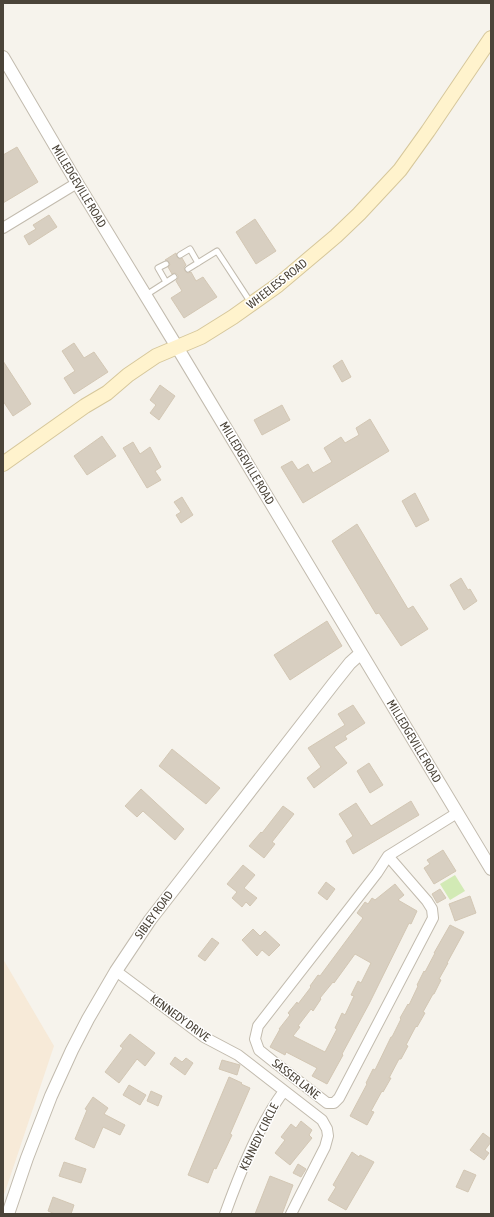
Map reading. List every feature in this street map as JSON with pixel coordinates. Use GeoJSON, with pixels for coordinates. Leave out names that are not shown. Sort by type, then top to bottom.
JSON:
{"type":"FeatureCollection","features":[{"type":"Feature","properties":{"kind":"main road","name":"WHEELESS ROAD"},"geometry":{"type":"LineString","coordinates":[[3,464],[85,406],[107,393],[134,371],[156,356],[201,337],[251,304],[278,284],[336,236],[400,170],[491,38]]}},
{"type":"Feature","properties":{"kind":"street","name":"MILLEDGEVILLE ROAD"},"geometry":{"type":"LineString","coordinates":[[3,58],[491,869]]}},
{"type":"Feature","properties":{"kind":"street"},"geometry":{"type":"LineString","coordinates":[[3,228],[77,183]]}},
{"type":"Feature","properties":{"kind":"street","name":"SIBLEY ROAD"},"geometry":{"type":"LineString","coordinates":[[8,1214],[27,1158],[51,1096],[88,1019],[116,971],[150,920],[334,683],[360,653]]}},
{"type":"Feature","properties":{"kind":"street","name":"SASSER LANE"},"geometry":{"type":"LineString","coordinates":[[388,856],[427,901],[432,909],[432,918],[340,1098],[334,1103],[326,1103],[260,1050],[255,1039],[258,1026],[388,856],[457,813]]}},
{"type":"Feature","properties":{"kind":"street","name":"KENNEDY DRIVE"},"geometry":{"type":"LineString","coordinates":[[116,971],[204,1037],[238,1055],[284,1091]]}},
{"type":"Feature","properties":{"kind":"street","name":"KENNEDY CIRCLE"},"geometry":{"type":"LineString","coordinates":[[225,1214],[253,1146],[274,1104],[284,1091],[322,1120],[327,1129],[328,1136],[325,1146],[291,1214]]}},
{"type":"Feature","properties":{"kind":"lane"},"geometry":{"type":"LineString","coordinates":[[180,255],[190,249],[198,263]]}},
{"type":"Feature","properties":{"kind":"lane"},"geometry":{"type":"LineString","coordinates":[[188,269],[217,251],[251,304]]}},
{"type":"Feature","properties":{"kind":"lane"},"geometry":{"type":"LineString","coordinates":[[166,264],[158,268],[166,282]]}},
{"type":"Feature","properties":{"kind":"lane"},"geometry":{"type":"LineString","coordinates":[[146,295],[174,277]]}},
{"type":"Feature","properties":{"kind":"shaded area"},"geometry":{"type":"Polygon","coordinates":[[[3,959],[54,1046],[3,1198],[3,959]]]}},
{"type":"Feature","properties":{"kind":"green space"},"geometry":{"type":"Polygon","coordinates":[[[455,875],[465,891],[450,900],[440,884],[455,875]]]}},
{"type":"Feature","properties":{"kind":"building"},"geometry":{"type":"Polygon","coordinates":[[[17,147],[38,182],[3,203],[3,155],[17,147]]]}},
{"type":"Feature","properties":{"kind":"building"},"geometry":{"type":"Polygon","coordinates":[[[49,215],[57,227],[29,245],[24,236],[36,229],[33,225],[49,215]]]}},
{"type":"Feature","properties":{"kind":"building"},"geometry":{"type":"Polygon","coordinates":[[[255,219],[276,251],[256,264],[236,232],[255,219]]]}},
{"type":"Feature","properties":{"kind":"building"},"geometry":{"type":"Polygon","coordinates":[[[176,253],[177,257],[180,259],[182,258],[186,265],[184,267],[185,271],[188,273],[191,272],[196,281],[203,277],[217,297],[184,318],[171,298],[182,291],[176,281],[178,275],[175,273],[172,274],[168,267],[170,265],[169,262],[165,260],[176,253]]]}},
{"type":"Feature","properties":{"kind":"building"},"geometry":{"type":"Polygon","coordinates":[[[74,343],[84,358],[94,352],[108,372],[74,394],[64,378],[75,371],[62,351],[74,343]]]}},
{"type":"Feature","properties":{"kind":"building"},"geometry":{"type":"Polygon","coordinates":[[[342,360],[351,377],[342,382],[333,366],[342,360]]]}},
{"type":"Feature","properties":{"kind":"building"},"geometry":{"type":"Polygon","coordinates":[[[3,361],[31,404],[13,416],[3,401],[3,361]]]}},
{"type":"Feature","properties":{"kind":"building"},"geometry":{"type":"Polygon","coordinates":[[[160,385],[175,396],[159,420],[150,413],[156,405],[150,400],[160,385]]]}},
{"type":"Feature","properties":{"kind":"building"},"geometry":{"type":"Polygon","coordinates":[[[282,405],[290,420],[262,435],[254,420],[282,405]]]}},
{"type":"Feature","properties":{"kind":"building"},"geometry":{"type":"Polygon","coordinates":[[[370,419],[389,451],[303,503],[281,467],[292,461],[298,470],[308,464],[313,473],[332,462],[324,448],[341,437],[345,443],[359,435],[356,428],[370,419]]]}},
{"type":"Feature","properties":{"kind":"building"},"geometry":{"type":"Polygon","coordinates":[[[102,436],[116,456],[87,475],[74,456],[102,436]]]}},
{"type":"Feature","properties":{"kind":"building"},"geometry":{"type":"Polygon","coordinates":[[[133,442],[140,454],[150,447],[161,467],[155,471],[161,480],[147,488],[123,448],[133,442]]]}},
{"type":"Feature","properties":{"kind":"building"},"geometry":{"type":"Polygon","coordinates":[[[415,493],[429,520],[416,527],[402,501],[415,493]]]}},
{"type":"Feature","properties":{"kind":"building"},"geometry":{"type":"Polygon","coordinates":[[[182,497],[193,515],[181,523],[176,515],[181,512],[174,502],[182,497]]]}},
{"type":"Feature","properties":{"kind":"building"},"geometry":{"type":"Polygon","coordinates":[[[357,524],[408,609],[413,606],[428,629],[401,646],[379,613],[376,614],[332,541],[357,524]]]}},
{"type":"Feature","properties":{"kind":"building"},"geometry":{"type":"Polygon","coordinates":[[[461,578],[477,601],[464,610],[450,585],[461,578]]]}},
{"type":"Feature","properties":{"kind":"building"},"geometry":{"type":"Polygon","coordinates":[[[327,621],[342,646],[290,680],[274,655],[327,621]]]}},
{"type":"Feature","properties":{"kind":"building"},"geometry":{"type":"Polygon","coordinates":[[[353,705],[365,723],[345,736],[347,739],[334,747],[347,763],[314,788],[307,778],[321,767],[308,748],[345,725],[338,714],[353,705]]]}},
{"type":"Feature","properties":{"kind":"building"},"geometry":{"type":"Polygon","coordinates":[[[172,749],[220,788],[206,804],[159,766],[172,749]]]}},
{"type":"Feature","properties":{"kind":"building"},"geometry":{"type":"Polygon","coordinates":[[[369,763],[383,785],[370,793],[357,771],[369,763]]]}},
{"type":"Feature","properties":{"kind":"building"},"geometry":{"type":"Polygon","coordinates":[[[141,789],[184,829],[175,840],[143,811],[137,817],[125,806],[141,789]]]}},
{"type":"Feature","properties":{"kind":"building"},"geometry":{"type":"Polygon","coordinates":[[[411,801],[419,815],[353,854],[346,841],[353,836],[339,814],[356,803],[371,826],[411,801]]]}},
{"type":"Feature","properties":{"kind":"building"},"geometry":{"type":"Polygon","coordinates":[[[283,806],[294,814],[272,842],[275,844],[264,858],[249,846],[261,832],[262,833],[283,806]]]}},
{"type":"Feature","properties":{"kind":"building"},"geometry":{"type":"Polygon","coordinates":[[[443,850],[456,871],[434,884],[424,868],[430,864],[427,860],[443,850]]]}},
{"type":"Feature","properties":{"kind":"building"},"geometry":{"type":"Polygon","coordinates":[[[243,865],[255,875],[244,888],[257,898],[250,906],[246,902],[242,907],[232,898],[237,892],[227,884],[243,865]]]}},
{"type":"Feature","properties":{"kind":"building"},"geometry":{"type":"Polygon","coordinates":[[[326,882],[335,889],[327,900],[318,893],[326,882]]]}},
{"type":"Feature","properties":{"kind":"building"},"geometry":{"type":"Polygon","coordinates":[[[395,884],[404,895],[398,900],[417,911],[411,924],[409,923],[327,1084],[312,1076],[317,1068],[286,1052],[285,1055],[270,1047],[279,1029],[290,1015],[288,1013],[297,1002],[298,1004],[318,975],[320,976],[363,918],[357,913],[365,902],[368,904],[372,898],[375,900],[395,884]],[[355,954],[334,983],[333,982],[320,998],[321,999],[313,1011],[311,1009],[298,1026],[300,1027],[293,1036],[325,1052],[337,1029],[335,1028],[342,1013],[345,1015],[354,996],[351,995],[358,981],[361,983],[371,963],[355,954]]]}},
{"type":"Feature","properties":{"kind":"building"},"geometry":{"type":"Polygon","coordinates":[[[440,889],[446,898],[437,903],[432,894],[440,889]]]}},
{"type":"Feature","properties":{"kind":"building"},"geometry":{"type":"Polygon","coordinates":[[[470,896],[476,913],[455,921],[449,904],[470,896]]]}},
{"type":"Feature","properties":{"kind":"building"},"geometry":{"type":"Polygon","coordinates":[[[450,925],[464,932],[439,979],[441,980],[434,994],[423,1012],[425,1013],[406,1045],[408,1046],[401,1059],[399,1059],[389,1078],[391,1078],[371,1111],[374,1112],[367,1125],[350,1116],[367,1084],[366,1083],[373,1069],[375,1070],[392,1037],[401,1019],[400,1018],[408,1004],[409,1005],[424,971],[425,972],[450,925]]]}},
{"type":"Feature","properties":{"kind":"building"},"geometry":{"type":"Polygon","coordinates":[[[253,929],[260,936],[265,931],[280,945],[269,956],[262,950],[257,956],[242,940],[253,929]]]}},
{"type":"Feature","properties":{"kind":"building"},"geometry":{"type":"Polygon","coordinates":[[[212,938],[219,943],[205,961],[198,956],[212,938]]]}},
{"type":"Feature","properties":{"kind":"building"},"geometry":{"type":"Polygon","coordinates":[[[130,1034],[155,1053],[145,1066],[137,1059],[119,1083],[105,1072],[123,1048],[120,1046],[130,1034]]]}},
{"type":"Feature","properties":{"kind":"building"},"geometry":{"type":"Polygon","coordinates":[[[175,1057],[182,1062],[186,1058],[193,1063],[185,1075],[170,1064],[175,1057]]]}},
{"type":"Feature","properties":{"kind":"building"},"geometry":{"type":"Polygon","coordinates":[[[222,1060],[240,1065],[237,1075],[219,1069],[222,1060]]]}},
{"type":"Feature","properties":{"kind":"building"},"geometry":{"type":"Polygon","coordinates":[[[229,1077],[250,1088],[230,1134],[232,1135],[216,1169],[214,1168],[208,1183],[188,1175],[229,1077]]]}},
{"type":"Feature","properties":{"kind":"building"},"geometry":{"type":"Polygon","coordinates":[[[129,1085],[146,1095],[140,1105],[123,1095],[129,1085]]]}},
{"type":"Feature","properties":{"kind":"building"},"geometry":{"type":"Polygon","coordinates":[[[151,1091],[162,1096],[158,1106],[147,1101],[151,1091]]]}},
{"type":"Feature","properties":{"kind":"building"},"geometry":{"type":"Polygon","coordinates":[[[93,1097],[108,1108],[104,1114],[125,1125],[120,1135],[103,1127],[94,1148],[75,1139],[87,1110],[85,1109],[93,1097]]]}},
{"type":"Feature","properties":{"kind":"building"},"geometry":{"type":"Polygon","coordinates":[[[301,1121],[312,1130],[309,1135],[312,1138],[290,1165],[275,1153],[285,1140],[281,1137],[291,1124],[296,1128],[301,1121]]]}},
{"type":"Feature","properties":{"kind":"building"},"geometry":{"type":"Polygon","coordinates":[[[483,1133],[491,1139],[491,1142],[485,1150],[489,1153],[484,1160],[470,1150],[483,1133]]]}},
{"type":"Feature","properties":{"kind":"building"},"geometry":{"type":"Polygon","coordinates":[[[352,1152],[359,1157],[360,1155],[374,1162],[346,1210],[328,1200],[336,1187],[333,1185],[352,1152]]]}},
{"type":"Feature","properties":{"kind":"building"},"geometry":{"type":"Polygon","coordinates":[[[64,1162],[86,1169],[81,1183],[59,1176],[64,1162]]]}},
{"type":"Feature","properties":{"kind":"building"},"geometry":{"type":"Polygon","coordinates":[[[298,1164],[306,1169],[301,1177],[293,1173],[298,1164]]]}},
{"type":"Feature","properties":{"kind":"building"},"geometry":{"type":"Polygon","coordinates":[[[464,1170],[476,1175],[468,1192],[456,1187],[464,1170]]]}},
{"type":"Feature","properties":{"kind":"building"},"geometry":{"type":"Polygon","coordinates":[[[270,1176],[293,1185],[282,1214],[255,1214],[270,1176]]]}},
{"type":"Feature","properties":{"kind":"building"},"geometry":{"type":"Polygon","coordinates":[[[53,1197],[74,1205],[71,1214],[55,1214],[48,1211],[53,1197]]]}}]}
